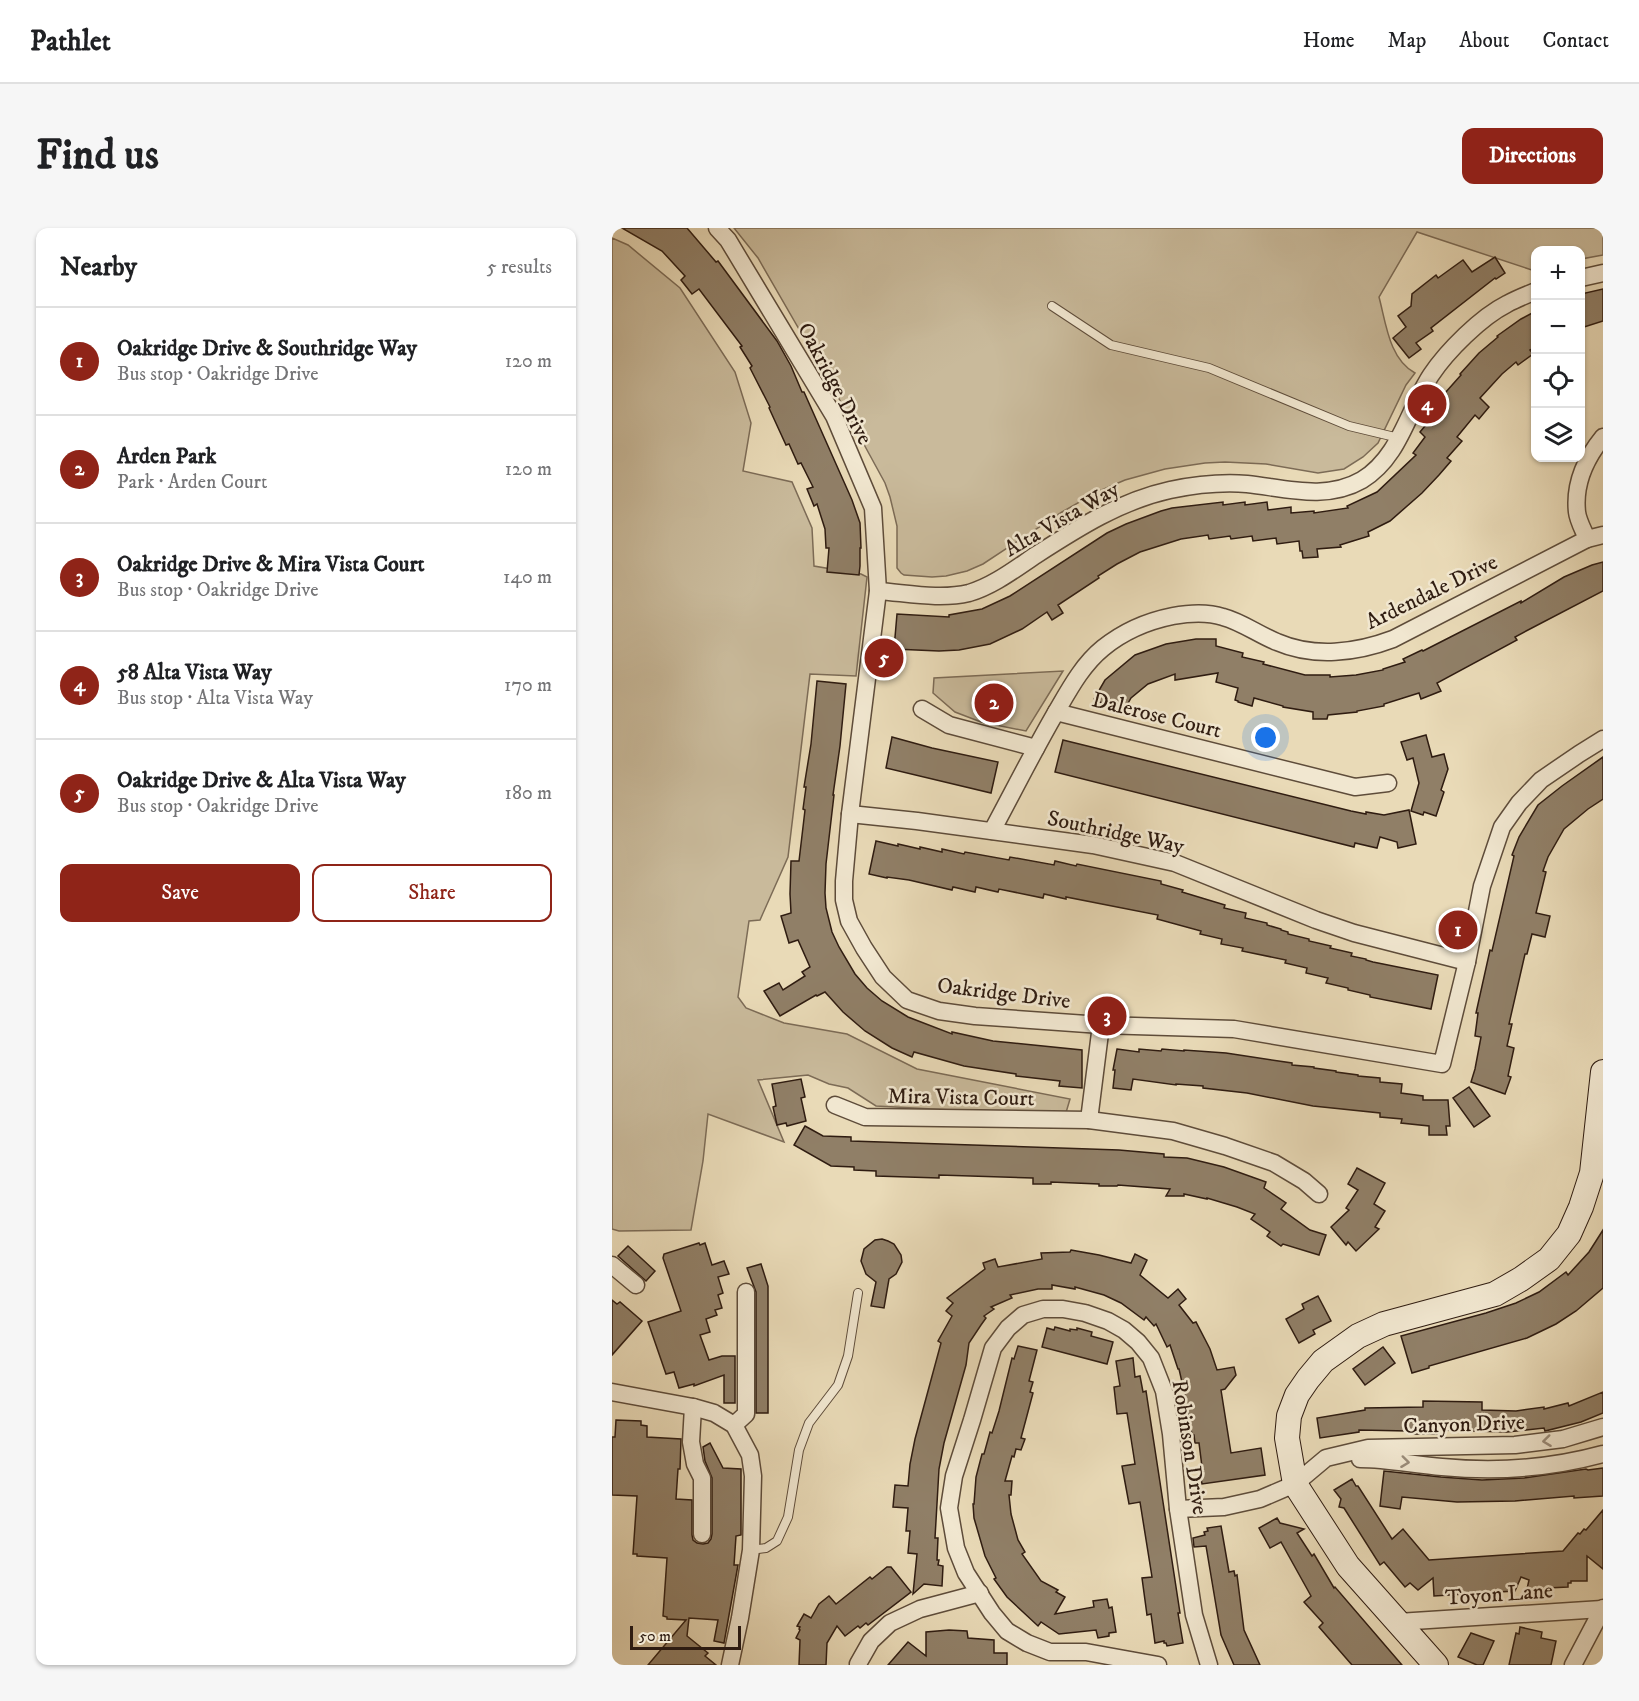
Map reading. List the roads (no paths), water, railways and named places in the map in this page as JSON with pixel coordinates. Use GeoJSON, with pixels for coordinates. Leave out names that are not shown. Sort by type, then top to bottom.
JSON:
{"type":"FeatureCollection","features":[{"type":"Feature","properties":{"kind":"street","name":"Oakridge Drive"},"geometry":{"type":"LineString","coordinates":[[717,228],[729,240],[834,416],[873,508],[878,591],[850,814],[844,900],[849,921],[864,948],[883,977],[907,1000],[939,1011],[975,1016],[1101,1025],[1234,1029],[1442,1064],[1467,962],[1482,886],[1502,827],[1519,803],[1541,780],[1603,739]]}},
{"type":"Feature","properties":{"kind":"street"},"geometry":{"type":"LineString","coordinates":[[1585,277],[1603,273]]}},
{"type":"Feature","properties":{"kind":"street","name":"Alta Vista Way"},"geometry":{"type":"LineString","coordinates":[[878,591],[934,595],[968,593],[1009,573],[1100,516],[1128,502],[1170,490],[1206,485],[1244,484],[1314,493],[1348,486],[1363,479],[1380,466],[1399,438],[1431,376],[1448,354],[1475,327],[1505,305],[1531,293]]}},
{"type":"Feature","properties":{"kind":"street"},"geometry":{"type":"LineString","coordinates":[[1595,537],[1577,514],[1578,491],[1583,470],[1592,451],[1603,437]]}},
{"type":"Feature","properties":{"kind":"street","name":"Ardendale Drive"},"geometry":{"type":"LineString","coordinates":[[992,831],[1056,712],[1086,664],[1103,648],[1142,625],[1184,614],[1205,614],[1224,617],[1279,643],[1294,647],[1326,652],[1360,649],[1393,639],[1595,537]]}},
{"type":"Feature","properties":{"kind":"street"},"geometry":{"type":"LineString","coordinates":[[922,709],[949,725],[1036,748]]}},
{"type":"Feature","properties":{"kind":"street","name":"Dalerose Court"},"geometry":{"type":"LineString","coordinates":[[1056,712],[1355,787],[1388,783]]}},
{"type":"Feature","properties":{"kind":"street","name":"Southridge Way"},"geometry":{"type":"LineString","coordinates":[[850,814],[1093,844],[1175,863],[1354,933],[1467,962]]}},
{"type":"Feature","properties":{"kind":"street"},"geometry":{"type":"LineString","coordinates":[[1089,1120],[1101,1025]]}},
{"type":"Feature","properties":{"kind":"street"},"geometry":{"type":"LineString","coordinates":[[1436,1665],[1348,1566],[1295,1484],[1287,1438],[1289,1416],[1298,1395],[1323,1361],[1358,1336],[1384,1324],[1495,1294],[1549,1259],[1569,1234],[1592,1173],[1603,1072]]}},
{"type":"Feature","properties":{"kind":"street","name":"Mira Vista Court"},"geometry":{"type":"LineString","coordinates":[[835,1105],[865,1117],[1089,1120],[1173,1131],[1274,1163],[1304,1181],[1318,1194]]}},
{"type":"Feature","properties":{"kind":"street"},"geometry":{"type":"LineString","coordinates":[[612,1265],[636,1285]]}},
{"type":"Feature","properties":{"kind":"street"},"geometry":{"type":"LineString","coordinates":[[734,1425],[746,1414],[746,1292]]}},
{"type":"Feature","properties":{"kind":"street","name":"Robinson Drive"},"geometry":{"type":"LineString","coordinates":[[1158,1665],[1086,1652],[1050,1652],[1027,1643],[1007,1631],[992,1613],[966,1573],[956,1548],[949,1508],[954,1476],[993,1348],[1008,1328],[1023,1315],[1043,1309],[1064,1309],[1085,1313],[1108,1321],[1124,1330],[1151,1358],[1164,1391],[1194,1615],[1209,1665]]}},
{"type":"Feature","properties":{"kind":"street"},"geometry":{"type":"LineString","coordinates":[[612,1392],[714,1413],[734,1425],[750,1455],[753,1476],[751,1550],[730,1665]]}},
{"type":"Feature","properties":{"kind":"street"},"geometry":{"type":"LineString","coordinates":[[693,1407],[691,1442],[695,1464],[702,1478],[702,1534]]}},
{"type":"Feature","properties":{"kind":"street","name":"Canyon Drive"},"geometry":{"type":"LineString","coordinates":[[1178,1509],[1224,1507],[1260,1499],[1295,1484],[1326,1458],[1368,1448],[1515,1445],[1563,1439],[1603,1427]]}},
{"type":"Feature","properties":{"kind":"street","name":"Canyon Drive"},"geometry":{"type":"LineString","coordinates":[[1326,1458],[1376,1459],[1444,1467],[1503,1469],[1560,1463],[1603,1454]]}},
{"type":"Feature","properties":{"kind":"street"},"geometry":{"type":"LineString","coordinates":[[858,1664],[871,1641],[890,1623],[920,1609],[980,1593]]}},
{"type":"Feature","properties":{"kind":"street"},"geometry":{"type":"LineString","coordinates":[[1573,1665],[1603,1609]]}},
{"type":"Feature","properties":{"kind":"street","name":"Toyon Lane"},"geometry":{"type":"LineString","coordinates":[[1398,1622],[1603,1609]]}},
{"type":"Feature","properties":{"kind":"lane"},"geometry":{"type":"LineString","coordinates":[[1052,306],[1111,345],[1209,368],[1349,426],[1399,438]]}},
{"type":"Feature","properties":{"kind":"lane"},"geometry":{"type":"LineString","coordinates":[[751,1550],[766,1548],[777,1541],[788,1517],[799,1450],[809,1423],[838,1385],[848,1356],[858,1293]]}},
{"type":"Feature","properties":{"kind":"place","name":"58 Alta Vista Way"},"geometry":{"type":"Point","coordinates":[1427,404]}},
{"type":"Feature","properties":{"kind":"place","name":"Oakridge Drive & Alta Vista Way"},"geometry":{"type":"Point","coordinates":[884,658]}},
{"type":"Feature","properties":{"kind":"place","name":"Arden Park"},"geometry":{"type":"Point","coordinates":[994,703]}},
{"type":"Feature","properties":{"kind":"place","name":"Oakridge Drive & Southridge Way"},"geometry":{"type":"Point","coordinates":[1458,930]}},
{"type":"Feature","properties":{"kind":"place","name":"Oakridge Drive & Mira Vista Court"},"geometry":{"type":"Point","coordinates":[1107,1016]}}]}
